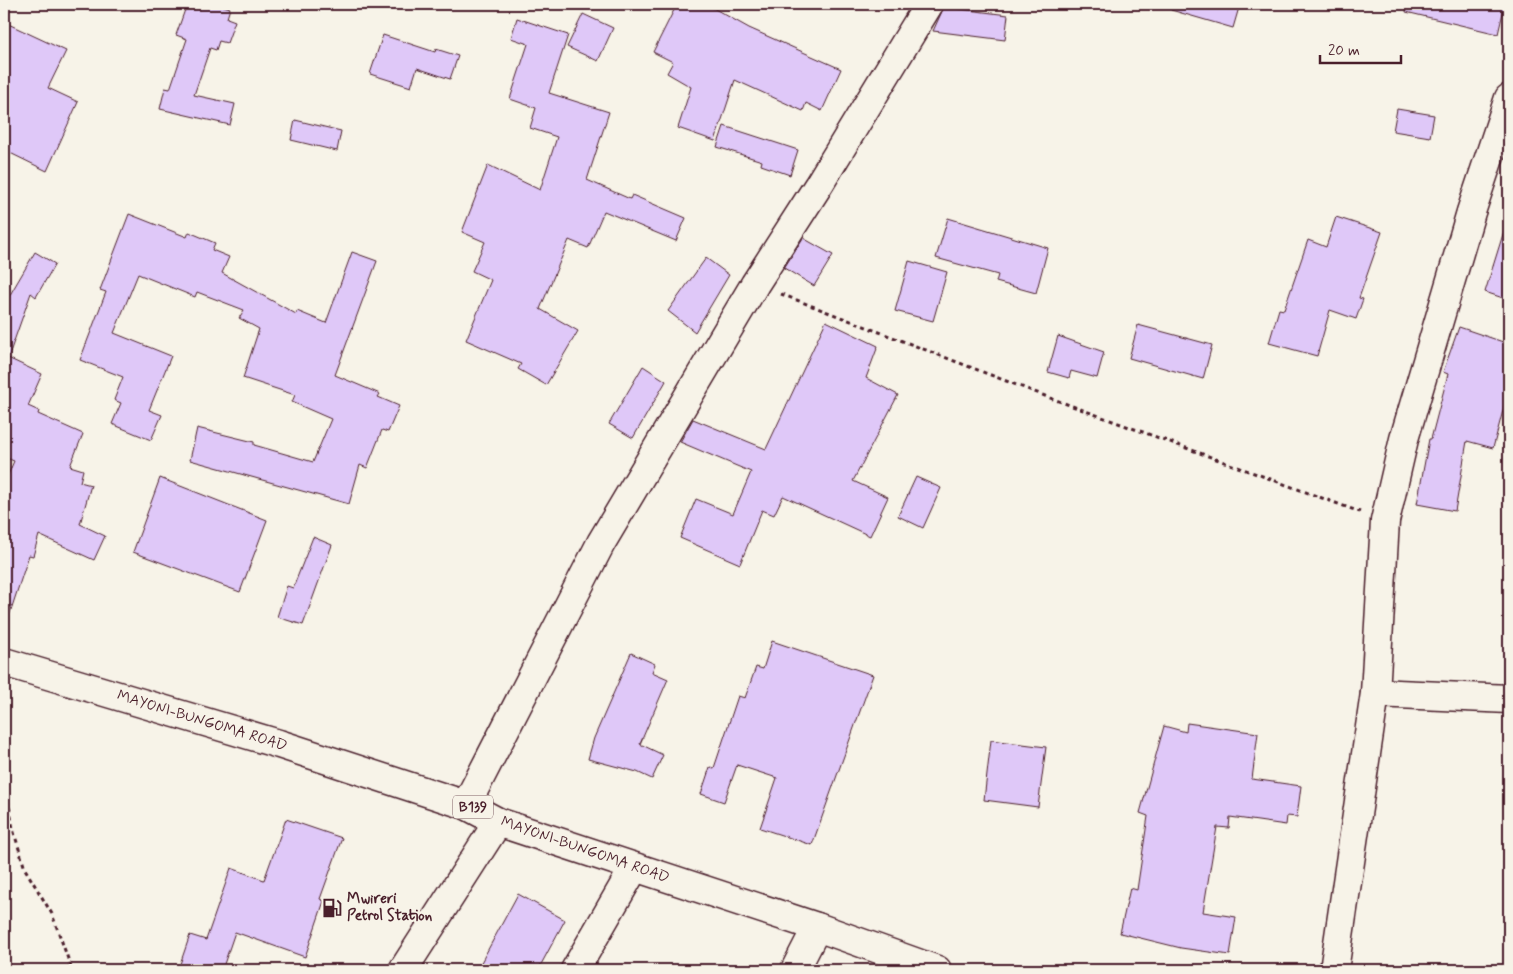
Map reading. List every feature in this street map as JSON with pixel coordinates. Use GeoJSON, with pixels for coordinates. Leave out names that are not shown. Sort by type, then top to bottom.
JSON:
{"type":"FeatureCollection","features":[{"type":"Feature","properties":{"kind":"street"},"geometry":{"type":"LineString","coordinates":[[466,805],[601,543],[755,284],[818,186],[928,4]]}},
{"type":"Feature","properties":{"kind":"street"},"geometry":{"type":"LineString","coordinates":[[1334,970],[1375,693],[1385,521],[1404,439],[1454,268],[1509,98]]}},
{"type":"Feature","properties":{"kind":"street","name":"MAYONI-BUNGOMA ROAD"},"geometry":{"type":"LineString","coordinates":[[4,662],[279,744],[466,805],[498,822],[634,868],[817,926],[936,970]]}},
{"type":"Feature","properties":{"kind":"street"},"geometry":{"type":"LineString","coordinates":[[1375,693],[1509,699]]}},
{"type":"Feature","properties":{"kind":"street"},"geometry":{"type":"LineString","coordinates":[[403,970],[498,822]]}},
{"type":"Feature","properties":{"kind":"street"},"geometry":{"type":"LineString","coordinates":[[575,970],[634,868]]}},
{"type":"Feature","properties":{"kind":"street"},"geometry":{"type":"LineString","coordinates":[[794,970],[817,926]]}},
{"type":"Feature","properties":{"kind":"path"},"geometry":{"type":"LineString","coordinates":[[755,284],[1044,396],[1385,521]]}},
{"type":"Feature","properties":{"kind":"path"},"geometry":{"type":"LineString","coordinates":[[4,776],[13,829],[25,869],[52,914],[72,970]]}},
{"type":"Feature","properties":{"kind":"building"},"geometry":{"type":"Polygon","coordinates":[[[187,4],[217,4],[230,8],[227,18],[235,21],[227,43],[219,41],[216,50],[210,48],[194,95],[235,104],[230,125],[160,109],[165,88],[170,89],[187,39],[176,35],[187,4]]]}},
{"type":"Feature","properties":{"kind":"building"},"geometry":{"type":"Polygon","coordinates":[[[677,4],[706,4],[749,28],[841,69],[822,111],[806,103],[803,111],[735,80],[715,141],[678,128],[691,87],[667,73],[673,62],[653,52],[677,4]]]}},
{"type":"Feature","properties":{"kind":"building"},"geometry":{"type":"Polygon","coordinates":[[[1172,4],[1240,4],[1233,28],[1171,10],[1172,4]]]}},
{"type":"Feature","properties":{"kind":"building"},"geometry":{"type":"Polygon","coordinates":[[[1407,4],[1505,4],[1498,34],[1406,12],[1407,4]]]}},
{"type":"Feature","properties":{"kind":"building"},"geometry":{"type":"Polygon","coordinates":[[[944,7],[1008,15],[1005,40],[933,31],[944,7]]]}},
{"type":"Feature","properties":{"kind":"building"},"geometry":{"type":"Polygon","coordinates":[[[583,14],[613,28],[598,61],[567,47],[583,14]]]}},
{"type":"Feature","properties":{"kind":"building"},"geometry":{"type":"Polygon","coordinates":[[[517,18],[568,35],[549,93],[609,112],[587,180],[630,199],[632,195],[686,218],[676,241],[604,211],[588,248],[569,240],[540,309],[578,331],[546,385],[518,369],[521,364],[466,340],[491,280],[472,271],[485,242],[462,232],[488,165],[540,190],[557,137],[530,128],[536,108],[510,99],[528,44],[511,38],[517,18]]]}},
{"type":"Feature","properties":{"kind":"building"},"geometry":{"type":"Polygon","coordinates":[[[4,22],[66,51],[48,88],[78,102],[47,171],[4,150],[4,22]]]}},
{"type":"Feature","properties":{"kind":"building"},"geometry":{"type":"Polygon","coordinates":[[[383,35],[435,52],[436,49],[458,56],[450,79],[417,68],[411,87],[370,74],[383,35]]]}},
{"type":"Feature","properties":{"kind":"building"},"geometry":{"type":"Polygon","coordinates":[[[1397,109],[1434,115],[1430,137],[1393,131],[1397,109]]]}},
{"type":"Feature","properties":{"kind":"building"},"geometry":{"type":"Polygon","coordinates":[[[295,120],[341,131],[337,151],[291,140],[295,120]]]}},
{"type":"Feature","properties":{"kind":"building"},"geometry":{"type":"Polygon","coordinates":[[[724,126],[798,150],[790,175],[761,165],[762,161],[717,147],[724,126]]]}},
{"type":"Feature","properties":{"kind":"building"},"geometry":{"type":"Polygon","coordinates":[[[129,214],[187,237],[189,232],[215,243],[212,250],[229,257],[222,273],[296,314],[297,311],[326,323],[352,252],[377,261],[335,375],[380,394],[378,397],[399,406],[388,432],[382,430],[367,468],[360,465],[349,504],[190,460],[197,428],[254,442],[254,445],[313,462],[331,419],[292,402],[295,395],[243,378],[259,329],[239,318],[244,310],[197,292],[195,297],[138,274],[114,333],[171,356],[149,410],[162,415],[151,440],[112,424],[121,403],[114,400],[123,377],[80,360],[106,292],[100,290],[129,214]]]}},
{"type":"Feature","properties":{"kind":"building"},"geometry":{"type":"Polygon","coordinates":[[[1336,217],[1382,232],[1359,298],[1363,299],[1356,319],[1330,310],[1317,356],[1269,343],[1279,309],[1284,310],[1308,240],[1326,247],[1336,217]]]}},
{"type":"Feature","properties":{"kind":"building"},"geometry":{"type":"Polygon","coordinates":[[[948,218],[1048,248],[1036,293],[996,282],[998,275],[936,258],[948,218]]]}},
{"type":"Feature","properties":{"kind":"building"},"geometry":{"type":"Polygon","coordinates":[[[1504,231],[1509,232],[1509,300],[1485,292],[1504,231]]]}},
{"type":"Feature","properties":{"kind":"building"},"geometry":{"type":"Polygon","coordinates":[[[803,238],[833,255],[814,286],[784,268],[803,238]]]}},
{"type":"Feature","properties":{"kind":"building"},"geometry":{"type":"Polygon","coordinates":[[[35,252],[55,264],[36,297],[31,293],[8,358],[42,374],[28,406],[39,411],[38,414],[83,434],[70,466],[83,470],[80,482],[91,485],[80,524],[105,536],[94,560],[39,535],[33,556],[29,555],[8,619],[4,619],[4,484],[14,461],[4,457],[4,305],[35,252]]]}},
{"type":"Feature","properties":{"kind":"building"},"geometry":{"type":"Polygon","coordinates":[[[706,258],[729,275],[695,332],[668,311],[706,258]]]}},
{"type":"Feature","properties":{"kind":"building"},"geometry":{"type":"Polygon","coordinates":[[[909,261],[947,272],[933,321],[895,311],[909,261]]]}},
{"type":"Feature","properties":{"kind":"building"},"geometry":{"type":"Polygon","coordinates":[[[826,321],[878,346],[866,378],[898,395],[853,481],[888,497],[870,536],[783,496],[774,515],[762,510],[740,564],[680,538],[696,499],[733,514],[751,472],[680,442],[693,419],[766,449],[826,321]]]}},
{"type":"Feature","properties":{"kind":"building"},"geometry":{"type":"Polygon","coordinates":[[[1138,325],[1212,345],[1203,379],[1129,358],[1138,325]]]}},
{"type":"Feature","properties":{"kind":"building"},"geometry":{"type":"Polygon","coordinates":[[[1459,327],[1509,344],[1509,388],[1493,448],[1467,441],[1455,511],[1417,504],[1429,439],[1431,439],[1448,374],[1443,372],[1459,327]]]}},
{"type":"Feature","properties":{"kind":"building"},"geometry":{"type":"Polygon","coordinates":[[[1058,336],[1104,352],[1097,378],[1071,371],[1069,378],[1048,372],[1058,336]]]}},
{"type":"Feature","properties":{"kind":"building"},"geometry":{"type":"Polygon","coordinates":[[[643,366],[666,381],[633,438],[609,424],[643,366]]]}},
{"type":"Feature","properties":{"kind":"building"},"geometry":{"type":"Polygon","coordinates":[[[916,477],[941,488],[923,528],[898,516],[916,477]]]}},
{"type":"Feature","properties":{"kind":"building"},"geometry":{"type":"Polygon","coordinates":[[[160,478],[267,520],[240,592],[133,552],[160,478]]]}},
{"type":"Feature","properties":{"kind":"building"},"geometry":{"type":"Polygon","coordinates":[[[313,537],[332,545],[303,625],[277,617],[287,586],[293,588],[313,537]]]}},
{"type":"Feature","properties":{"kind":"building"},"geometry":{"type":"Polygon","coordinates":[[[772,641],[873,675],[812,845],[760,828],[777,778],[737,765],[724,802],[701,794],[710,767],[714,768],[738,696],[745,698],[756,667],[763,669],[772,641]]]}},
{"type":"Feature","properties":{"kind":"building"},"geometry":{"type":"Polygon","coordinates":[[[631,653],[655,664],[652,672],[668,679],[640,744],[663,755],[652,779],[637,772],[588,759],[594,738],[631,653]]]}},
{"type":"Feature","properties":{"kind":"building"},"geometry":{"type":"Polygon","coordinates":[[[1187,723],[1258,733],[1252,779],[1301,786],[1297,817],[1287,816],[1286,825],[1230,817],[1229,828],[1217,827],[1203,912],[1236,917],[1230,955],[1181,948],[1120,933],[1130,888],[1137,890],[1148,816],[1140,813],[1164,726],[1186,732],[1187,723]]]}},
{"type":"Feature","properties":{"kind":"building"},"geometry":{"type":"Polygon","coordinates":[[[991,740],[1046,747],[1038,807],[984,800],[991,740]]]}},
{"type":"Feature","properties":{"kind":"building"},"geometry":{"type":"Polygon","coordinates":[[[286,819],[342,838],[320,899],[324,901],[305,957],[235,932],[222,970],[178,970],[190,935],[206,940],[231,868],[264,880],[286,819]]]}},
{"type":"Feature","properties":{"kind":"building"},"geometry":{"type":"Polygon","coordinates":[[[518,894],[565,920],[538,970],[477,970],[518,894]]]}},
{"type":"Feature","properties":{"kind":"place","name":"Mwireri Petrol Station"},"geometry":{"type":"Point","coordinates":[332,908]}}]}
